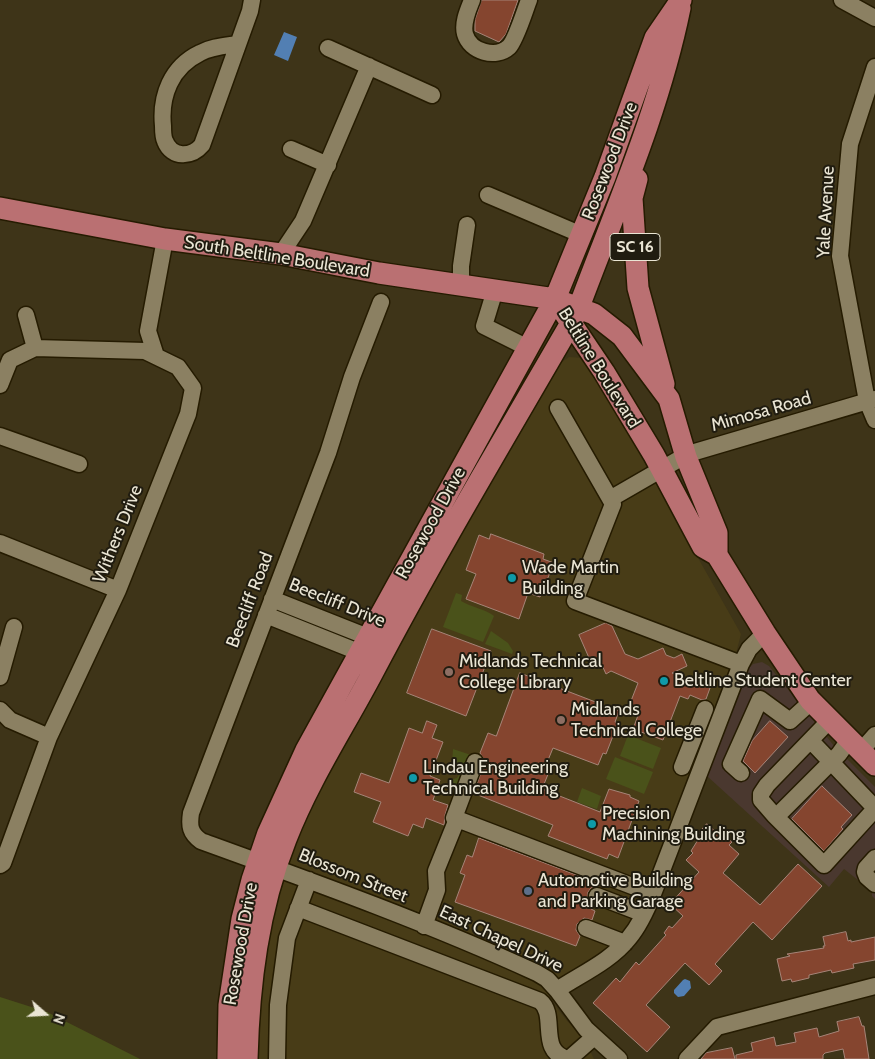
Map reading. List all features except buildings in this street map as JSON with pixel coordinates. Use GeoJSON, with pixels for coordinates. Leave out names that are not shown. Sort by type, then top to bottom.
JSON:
{"type":"FeatureCollection","features":[{"type":"Feature","properties":{"kind":"main road","name":"Rosewood Drive"},"geometry":{"type":"LineString","coordinates":[[247,1059],[253,964],[264,908],[268,833],[306,750],[373,649],[422,580],[575,315],[658,94],[672,44],[681,0]]}},
{"type":"Feature","properties":{"kind":"main road","name":"Rosewood Drive"},"geometry":{"type":"LineString","coordinates":[[373,649],[555,299],[605,177],[655,38],[681,0]]}},
{"type":"Feature","properties":{"kind":"main road","name":"SC 16"},"geometry":{"type":"LineString","coordinates":[[658,94],[632,198],[638,288],[669,399]]}},
{"type":"Feature","properties":{"kind":"main road","name":"South Beltline Boulevard"},"geometry":{"type":"LineString","coordinates":[[0,208],[165,239],[281,254],[379,274],[555,299]]}},
{"type":"Feature","properties":{"kind":"main road","name":"Beltline Boulevard"},"geometry":{"type":"LineString","coordinates":[[555,299],[575,315],[604,372],[661,469],[703,547],[717,555],[765,633],[812,701],[861,752]]}},
{"type":"Feature","properties":{"kind":"main road","name":"Beltline Boulevard"},"geometry":{"type":"LineString","coordinates":[[575,315],[594,314],[622,336],[669,399],[685,456],[717,533],[717,555]]}},
{"type":"Feature","properties":{"kind":"main road","name":"Rosewood Drive"},"geometry":{"type":"LineString","coordinates":[[228,1059],[229,1005],[234,960],[242,918],[267,865]]}},
{"type":"Feature","properties":{"kind":"street"},"geometry":{"type":"LineString","coordinates":[[237,44],[210,48],[200,52],[183,64],[170,81],[163,100],[162,120],[165,142],[174,152],[180,154],[192,153],[202,145],[250,11],[252,0]]}},
{"type":"Feature","properties":{"kind":"street"},"geometry":{"type":"LineString","coordinates":[[472,0],[465,21],[465,34],[472,45],[491,54],[502,52],[511,45],[530,0]]}},
{"type":"Feature","properties":{"kind":"street"},"geometry":{"type":"LineString","coordinates":[[842,0],[875,18]]}},
{"type":"Feature","properties":{"kind":"street"},"geometry":{"type":"LineString","coordinates":[[328,48],[432,96]]}},
{"type":"Feature","properties":{"kind":"street"},"geometry":{"type":"LineString","coordinates":[[281,254],[303,220],[369,66]]}},
{"type":"Feature","properties":{"kind":"street","name":"Yale Avenue"},"geometry":{"type":"LineString","coordinates":[[875,66],[850,144],[840,256],[875,420]]}},
{"type":"Feature","properties":{"kind":"street"},"geometry":{"type":"LineString","coordinates":[[291,149],[328,165]]}},
{"type":"Feature","properties":{"kind":"street"},"geometry":{"type":"LineString","coordinates":[[488,195],[582,235]]}},
{"type":"Feature","properties":{"kind":"street"},"geometry":{"type":"LineString","coordinates":[[461,285],[461,266],[467,225]]}},
{"type":"Feature","properties":{"kind":"street"},"geometry":{"type":"LineString","coordinates":[[156,356],[148,330],[165,239]]}},
{"type":"Feature","properties":{"kind":"street"},"geometry":{"type":"LineString","coordinates":[[494,290],[484,326],[528,348]]}},
{"type":"Feature","properties":{"kind":"street","name":"Beecliff Road"},"geometry":{"type":"LineString","coordinates":[[267,865],[201,841],[191,831],[189,822],[328,453],[352,377],[381,302]]}},
{"type":"Feature","properties":{"kind":"street"},"geometry":{"type":"LineString","coordinates":[[26,315],[35,348]]}},
{"type":"Feature","properties":{"kind":"street"},"geometry":{"type":"LineString","coordinates":[[128,351],[148,330]]}},
{"type":"Feature","properties":{"kind":"street","name":"Withers Drive"},"geometry":{"type":"LineString","coordinates":[[0,385],[10,360],[35,348],[145,351],[178,367],[192,388],[188,414],[118,590],[49,737],[0,866]]}},
{"type":"Feature","properties":{"kind":"street","name":"Mimosa Road"},"geometry":{"type":"LineString","coordinates":[[610,499],[685,456],[871,400]]}},
{"type":"Feature","properties":{"kind":"street"},"geometry":{"type":"LineString","coordinates":[[558,408],[613,504],[575,602],[741,664]]}},
{"type":"Feature","properties":{"kind":"street"},"geometry":{"type":"LineString","coordinates":[[0,436],[79,464]]}},
{"type":"Feature","properties":{"kind":"street"},"geometry":{"type":"LineString","coordinates":[[0,543],[118,590]]}},
{"type":"Feature","properties":{"kind":"street","name":"Beecliff Drive"},"geometry":{"type":"LineString","coordinates":[[272,599],[373,649]]}},
{"type":"Feature","properties":{"kind":"street"},"geometry":{"type":"LineString","coordinates":[[266,615],[373,649]]}},
{"type":"Feature","properties":{"kind":"street"},"geometry":{"type":"LineString","coordinates":[[0,676],[14,627]]}},
{"type":"Feature","properties":{"kind":"street","name":"East Chapel Drive"},"geometry":{"type":"LineString","coordinates":[[424,926],[537,973],[547,979],[557,990],[603,961],[625,943],[644,914],[653,894],[741,664],[750,649],[765,633]]}},
{"type":"Feature","properties":{"kind":"street"},"geometry":{"type":"LineString","coordinates":[[741,773],[731,764],[760,699],[790,721],[812,701]]}},
{"type":"Feature","properties":{"kind":"street"},"geometry":{"type":"LineString","coordinates":[[700,773],[678,765],[705,709]]}},
{"type":"Feature","properties":{"kind":"street"},"geometry":{"type":"LineString","coordinates":[[0,710],[10,720],[49,737]]}},
{"type":"Feature","properties":{"kind":"street"},"geometry":{"type":"LineString","coordinates":[[811,740],[875,808],[824,865],[761,800],[761,794],[766,785],[830,720]]}},
{"type":"Feature","properties":{"kind":"street"},"geometry":{"type":"LineString","coordinates":[[774,814],[779,814],[831,762],[861,752],[875,735]]}},
{"type":"Feature","properties":{"kind":"street"},"geometry":{"type":"LineString","coordinates":[[475,762],[454,818],[653,894]]}},
{"type":"Feature","properties":{"kind":"street"},"geometry":{"type":"LineString","coordinates":[[424,926],[437,890],[436,871],[457,819]]}},
{"type":"Feature","properties":{"kind":"street"},"geometry":{"type":"LineString","coordinates":[[875,858],[866,868],[865,872],[867,877],[875,884]]}},
{"type":"Feature","properties":{"kind":"street","name":"Blossom Street"},"geometry":{"type":"LineString","coordinates":[[267,865],[424,926]]}},
{"type":"Feature","properties":{"kind":"street"},"geometry":{"type":"LineString","coordinates":[[277,1059],[278,1005],[287,938],[309,880]]}},
{"type":"Feature","properties":{"kind":"street"},"geometry":{"type":"LineString","coordinates":[[597,896],[644,914]]}},
{"type":"Feature","properties":{"kind":"street"},"geometry":{"type":"LineString","coordinates":[[298,908],[540,1002],[546,1011],[549,1037],[556,1053],[568,1059],[594,1037]]}},
{"type":"Feature","properties":{"kind":"street"},"geometry":{"type":"LineString","coordinates":[[586,928],[625,943]]}},
{"type":"Feature","properties":{"kind":"street"},"geometry":{"type":"LineString","coordinates":[[687,1059],[716,1027],[875,986]]}},
{"type":"Feature","properties":{"kind":"street"},"geometry":{"type":"LineString","coordinates":[[557,990],[594,1037],[619,1059]]}},
{"type":"Feature","properties":{"kind":"shaded area"},"geometry":{"type":"Polygon","coordinates":[[[569,357],[582,358],[588,363],[741,634],[730,677],[663,852],[634,919],[613,945],[569,975],[548,997],[568,1022],[583,1036],[594,1059],[258,1059],[259,1006],[272,921],[296,841],[315,798],[399,643],[497,470],[559,364],[569,357]]]}},
{"type":"Feature","properties":{"kind":"shaded area"},"geometry":{"type":"Polygon","coordinates":[[[762,662],[769,666],[835,747],[875,787],[875,899],[872,896],[872,891],[844,869],[829,887],[707,776],[749,668],[753,664],[762,662]]]}},
{"type":"Feature","properties":{"kind":"green space"},"geometry":{"type":"Polygon","coordinates":[[[456,593],[462,595],[461,601],[494,616],[483,642],[443,627],[456,593]]]}},
{"type":"Feature","properties":{"kind":"green space"},"geometry":{"type":"Polygon","coordinates":[[[491,631],[508,643],[513,651],[512,654],[485,644],[491,631]]]}},
{"type":"Feature","properties":{"kind":"green space"},"geometry":{"type":"Polygon","coordinates":[[[628,735],[661,748],[653,769],[620,756],[628,735]]]}},
{"type":"Feature","properties":{"kind":"green space"},"geometry":{"type":"Polygon","coordinates":[[[453,749],[471,755],[472,758],[458,791],[450,788],[450,780],[457,778],[460,773],[459,767],[452,763],[453,749]]]}},
{"type":"Feature","properties":{"kind":"green space"},"geometry":{"type":"Polygon","coordinates":[[[615,757],[653,772],[644,794],[606,779],[615,757]]]}},
{"type":"Feature","properties":{"kind":"green space"},"geometry":{"type":"Polygon","coordinates":[[[582,788],[601,796],[597,809],[577,802],[582,788]]]}},
{"type":"Feature","properties":{"kind":"green space"},"geometry":{"type":"Polygon","coordinates":[[[0,997],[47,1012],[140,1059],[0,1059],[0,997]]]}},
{"type":"Feature","properties":{"kind":"water"},"geometry":{"type":"Polygon","coordinates":[[[284,32],[297,37],[288,61],[274,55],[284,32]]]}},
{"type":"Feature","properties":{"kind":"water"},"geometry":{"type":"Polygon","coordinates":[[[685,979],[690,981],[691,988],[684,996],[678,997],[674,990],[685,979]]]}},
{"type":"Feature","properties":{"kind":"place","name":"Wade Martin Building"},"geometry":{"type":"Point","coordinates":[512,578]}},
{"type":"Feature","properties":{"kind":"place","name":"Midlands Technical College Library"},"geometry":{"type":"Point","coordinates":[449,672]}},
{"type":"Feature","properties":{"kind":"place","name":"Beltline Student Center"},"geometry":{"type":"Point","coordinates":[664,681]}},
{"type":"Feature","properties":{"kind":"place","name":"Midlands Technical College"},"geometry":{"type":"Point","coordinates":[561,720]}},
{"type":"Feature","properties":{"kind":"place","name":"Lindau Engineering Technical Building"},"geometry":{"type":"Point","coordinates":[413,778]}},
{"type":"Feature","properties":{"kind":"place","name":"Precision Machining Building"},"geometry":{"type":"Point","coordinates":[592,824]}},
{"type":"Feature","properties":{"kind":"place","name":"Automotive Building and Parking Garage"},"geometry":{"type":"Point","coordinates":[528,891]}}]}
